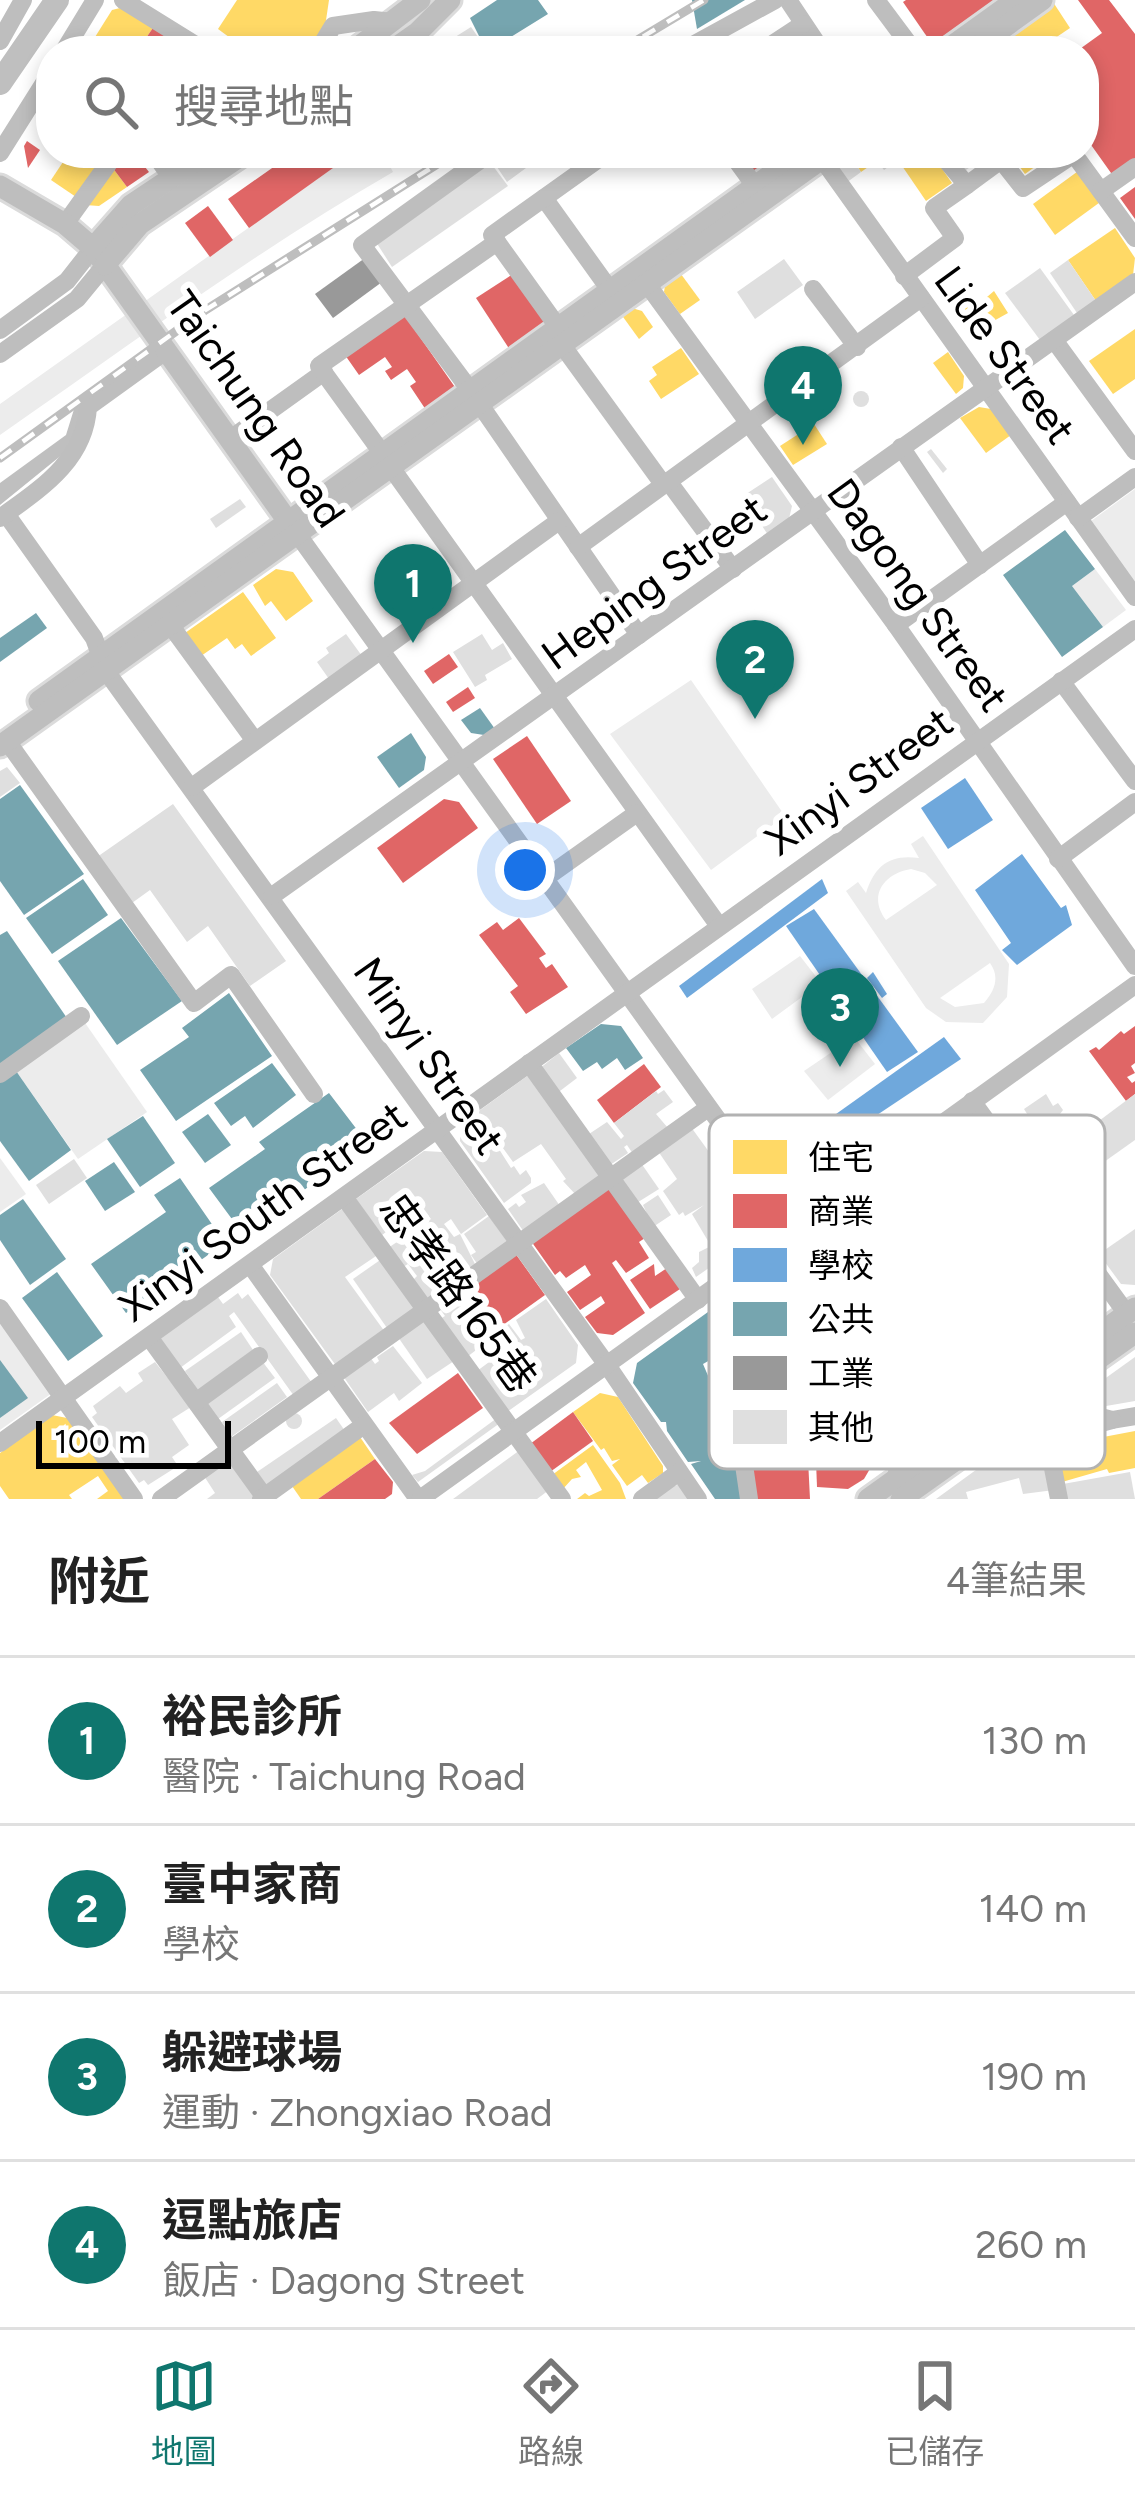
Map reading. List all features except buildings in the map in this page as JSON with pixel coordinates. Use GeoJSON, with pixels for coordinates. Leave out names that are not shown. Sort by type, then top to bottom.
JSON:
{"type":"FeatureCollection","features":[{"type":"Feature","properties":{"kind":"main road"},"geometry":{"type":"LineString","coordinates":[[374,36],[420,0]]}},
{"type":"Feature","properties":{"kind":"main road"},"geometry":{"type":"LineString","coordinates":[[412,36],[451,0]]}},
{"type":"Feature","properties":{"kind":"main road"},"geometry":{"type":"LineString","coordinates":[[989,36],[1016,0]]}},
{"type":"Feature","properties":{"kind":"main road"},"geometry":{"type":"LineString","coordinates":[[992,36],[1042,0]]}},
{"type":"Feature","properties":{"kind":"main road"},"geometry":{"type":"LineString","coordinates":[[99,256],[131,205],[186,168]]}},
{"type":"Feature","properties":{"kind":"main road"},"geometry":{"type":"LineString","coordinates":[[99,256],[223,168]]}},
{"type":"Feature","properties":{"kind":"main road"},"geometry":{"type":"LineString","coordinates":[[560,336],[610,290],[642,277],[755,186],[790,168]]}},
{"type":"Feature","properties":{"kind":"main road"},"geometry":{"type":"LineString","coordinates":[[2,739],[291,526],[798,168]]}},
{"type":"Feature","properties":{"kind":"main road","name":"Taichung Road"},"geometry":{"type":"LineString","coordinates":[[0,186],[64,224],[99,256],[291,526]]}},
{"type":"Feature","properties":{"kind":"main road"},"geometry":{"type":"LineString","coordinates":[[102,664],[171,626],[291,526]]}},
{"type":"Feature","properties":{"kind":"main road"},"geometry":{"type":"LineString","coordinates":[[1105,1335],[1132,1318]]}},
{"type":"Feature","properties":{"kind":"main road"},"geometry":{"type":"LineString","coordinates":[[1105,1345],[1132,1318]]}},
{"type":"Feature","properties":{"kind":"main road"},"geometry":{"type":"LineString","coordinates":[[897,1492],[926,1469]]}},
{"type":"Feature","properties":{"kind":"main road"},"geometry":{"type":"LineString","coordinates":[[868,1499],[897,1492],[935,1469]]}},
{"type":"Feature","properties":{"kind":"street"},"geometry":{"type":"LineString","coordinates":[[0,41],[23,0]]}},
{"type":"Feature","properties":{"kind":"street"},"geometry":{"type":"LineString","coordinates":[[73,36],[95,0]]}},
{"type":"Feature","properties":{"kind":"street"},"geometry":{"type":"LineString","coordinates":[[123,0],[178,36]]}},
{"type":"Feature","properties":{"kind":"street"},"geometry":{"type":"LineString","coordinates":[[710,36],[775,0]]}},
{"type":"Feature","properties":{"kind":"street"},"geometry":{"type":"LineString","coordinates":[[788,0],[811,36]]}},
{"type":"Feature","properties":{"kind":"street"},"geometry":{"type":"LineString","coordinates":[[876,0],[903,36]]}},
{"type":"Feature","properties":{"kind":"street"},"geometry":{"type":"LineString","coordinates":[[327,36],[333,26],[393,22]]}},
{"type":"Feature","properties":{"kind":"street"},"geometry":{"type":"LineString","coordinates":[[785,36],[803,24]]}},
{"type":"Feature","properties":{"kind":"street"},"geometry":{"type":"LineString","coordinates":[[0,153],[36,96]]}},
{"type":"Feature","properties":{"kind":"street"},"geometry":{"type":"LineString","coordinates":[[1101,191],[1135,167]]}},
{"type":"Feature","properties":{"kind":"street"},"geometry":{"type":"LineString","coordinates":[[64,224],[105,168]]}},
{"type":"Feature","properties":{"kind":"street"},"geometry":{"type":"LineString","coordinates":[[164,168],[171,178]]}},
{"type":"Feature","properties":{"kind":"street"},"geometry":{"type":"LineString","coordinates":[[469,168],[362,245],[639,634]]}},
{"type":"Feature","properties":{"kind":"street"},"geometry":{"type":"LineString","coordinates":[[586,168],[492,235],[560,336],[733,569]]}},
{"type":"Feature","properties":{"kind":"street"},"geometry":{"type":"LineString","coordinates":[[741,168],[755,186]]}},
{"type":"Feature","properties":{"kind":"street","name":"Lide Street"},"geometry":{"type":"LineString","coordinates":[[828,168],[1135,597]]}},
{"type":"Feature","properties":{"kind":"street"},"geometry":{"type":"LineString","coordinates":[[953,168],[967,185]]}},
{"type":"Feature","properties":{"kind":"street"},"geometry":{"type":"LineString","coordinates":[[904,276],[955,238],[934,208],[990,168]]}},
{"type":"Feature","properties":{"kind":"street"},"geometry":{"type":"LineString","coordinates":[[1007,168],[1023,188],[1052,168]]}},
{"type":"Feature","properties":{"kind":"street"},"geometry":{"type":"LineString","coordinates":[[1085,168],[1135,238]]}},
{"type":"Feature","properties":{"kind":"street"},"geometry":{"type":"LineString","coordinates":[[544,198],[610,290]]}},
{"type":"Feature","properties":{"kind":"street"},"geometry":{"type":"LineString","coordinates":[[230,440],[405,305],[497,242]]}},
{"type":"Feature","properties":{"kind":"street"},"geometry":{"type":"LineString","coordinates":[[0,330],[99,256]]}},
{"type":"Feature","properties":{"kind":"street"},"geometry":{"type":"LineString","coordinates":[[0,354],[77,299],[99,256]]}},
{"type":"Feature","properties":{"kind":"street","name":"Dagong Street"},"geometry":{"type":"LineString","coordinates":[[642,277],[896,625],[1135,966]]}},
{"type":"Feature","properties":{"kind":"street","name":"Heping Street"},"geometry":{"type":"LineString","coordinates":[[272,896],[1135,282]]}},
{"type":"Feature","properties":{"kind":"street"},"geometry":{"type":"LineString","coordinates":[[813,289],[857,346]]}},
{"type":"Feature","properties":{"kind":"street"},"geometry":{"type":"LineString","coordinates":[[578,547],[921,298]]}},
{"type":"Feature","properties":{"kind":"street"},"geometry":{"type":"LineString","coordinates":[[1054,340],[1135,451]]}},
{"type":"Feature","properties":{"kind":"street"},"geometry":{"type":"LineString","coordinates":[[3,516],[75,455],[85,433],[88,407],[167,350]]}},
{"type":"Feature","properties":{"kind":"street"},"geometry":{"type":"LineString","coordinates":[[321,369],[719,926]]}},
{"type":"Feature","properties":{"kind":"street"},"geometry":{"type":"LineString","coordinates":[[901,447],[980,565]]}},
{"type":"Feature","properties":{"kind":"street"},"geometry":{"type":"LineString","coordinates":[[896,625],[980,565],[1135,477]]}},
{"type":"Feature","properties":{"kind":"street","name":"Minyi Street"},"geometry":{"type":"LineString","coordinates":[[3,516],[94,638],[102,664],[607,1365],[698,1499]]}},
{"type":"Feature","properties":{"kind":"street"},"geometry":{"type":"LineString","coordinates":[[192,787],[560,521]]}},
{"type":"Feature","properties":{"kind":"street","name":"Taichung Road"},"geometry":{"type":"LineString","coordinates":[[291,526],[712,1115]]}},
{"type":"Feature","properties":{"kind":"street"},"geometry":{"type":"LineString","coordinates":[[171,626],[255,741]]}},
{"type":"Feature","properties":{"kind":"street","name":"Xinyi Street"},"geometry":{"type":"LineString","coordinates":[[626,993],[1135,629]]}},
{"type":"Feature","properties":{"kind":"street"},"geometry":{"type":"LineString","coordinates":[[1061,681],[1135,781]]}},
{"type":"Feature","properties":{"kind":"street"},"geometry":{"type":"LineString","coordinates":[[2,739],[194,1003],[231,975],[314,1094]]}},
{"type":"Feature","properties":{"kind":"street"},"geometry":{"type":"LineString","coordinates":[[1058,859],[1135,802]]}},
{"type":"Feature","properties":{"kind":"street"},"geometry":{"type":"LineString","coordinates":[[544,879],[637,813]]}},
{"type":"Feature","properties":{"kind":"street"},"geometry":{"type":"LineString","coordinates":[[954,1115],[1135,985]]}},
{"type":"Feature","properties":{"kind":"street","name":"Xinyi South Street"},"geometry":{"type":"LineString","coordinates":[[0,1443],[626,993]]}},
{"type":"Feature","properties":{"kind":"street"},"geometry":{"type":"LineString","coordinates":[[0,1074],[81,1016]]}},
{"type":"Feature","properties":{"kind":"street"},"geometry":{"type":"LineString","coordinates":[[529,1063],[698,1300]]}},
{"type":"Feature","properties":{"kind":"street"},"geometry":{"type":"LineString","coordinates":[[972,1101],[982,1115]]}},
{"type":"Feature","properties":{"kind":"street"},"geometry":{"type":"LineString","coordinates":[[161,1499],[707,1108]]}},
{"type":"Feature","properties":{"kind":"street","name":"忠孝路165巷"},"geometry":{"type":"LineString","coordinates":[[344,1196],[562,1499]]}},
{"type":"Feature","properties":{"kind":"street"},"geometry":{"type":"LineString","coordinates":[[250,1266],[419,1499],[709,1293]]}},
{"type":"Feature","properties":{"kind":"street"},"geometry":{"type":"LineString","coordinates":[[1105,1281],[1132,1318]]}},
{"type":"Feature","properties":{"kind":"street"},"geometry":{"type":"LineString","coordinates":[[0,1308],[134,1499]]}},
{"type":"Feature","properties":{"kind":"street"},"geometry":{"type":"LineString","coordinates":[[149,1336],[264,1498],[364,1425]]}},
{"type":"Feature","properties":{"kind":"street"},"geometry":{"type":"LineString","coordinates":[[196,1401],[259,1356]]}},
{"type":"Feature","properties":{"kind":"street"},"geometry":{"type":"LineString","coordinates":[[1106,1419],[1135,1415]]}},
{"type":"Feature","properties":{"kind":"street"},"geometry":{"type":"LineString","coordinates":[[745,1469],[749,1499]]}},
{"type":"Feature","properties":{"kind":"street"},"geometry":{"type":"LineString","coordinates":[[1053,1469],[1059,1499]]}},
{"type":"Feature","properties":{"kind":"street"},"geometry":{"type":"LineString","coordinates":[[642,1499],[679,1472]]}},
{"type":"Feature","properties":{"kind":"shaded area"},"geometry":{"type":"Polygon","coordinates":[[[333,168],[391,168],[393,172],[243,266],[0,435],[0,404],[333,168]]]}},
{"type":"Feature","properties":{"kind":"shaded area"},"geometry":{"type":"Polygon","coordinates":[[[85,398],[74,445],[0,505],[0,483],[66,435],[75,406],[85,398]]]}},
{"type":"Feature","properties":{"kind":"shaded area"},"geometry":{"type":"Polygon","coordinates":[[[1135,489],[1135,590],[1087,524],[1135,489]]]}},
{"type":"Feature","properties":{"kind":"shaded area"},"geometry":{"type":"Polygon","coordinates":[[[1095,569],[1126,610],[1103,627],[1072,586],[1095,569]]]}},
{"type":"Feature","properties":{"kind":"shaded area"},"geometry":{"type":"Polygon","coordinates":[[[691,680],[785,816],[711,870],[610,734],[691,680]]]}},
{"type":"Feature","properties":{"kind":"shaded area"},"geometry":{"type":"Polygon","coordinates":[[[923,836],[1009,964],[1007,997],[983,1023],[946,1022],[926,1008],[846,891],[858,882],[866,893],[885,864],[919,858],[911,844],[923,836]],[[911,869],[893,875],[882,887],[878,902],[886,920],[937,885],[925,873],[911,869]],[[990,963],[940,998],[955,1007],[984,1003],[995,983],[990,963]]]}},
{"type":"Feature","properties":{"kind":"shaded area"},"geometry":{"type":"Polygon","coordinates":[[[800,956],[821,983],[772,1019],[752,989],[800,956]]]}},
{"type":"Feature","properties":{"kind":"shaded area"},"geometry":{"type":"Polygon","coordinates":[[[83,1020],[147,1112],[78,1159],[14,1068],[83,1020]]]}},
{"type":"Feature","properties":{"kind":"shaded area"},"geometry":{"type":"Polygon","coordinates":[[[854,1037],[875,1064],[828,1100],[804,1071],[854,1037]]]}},
{"type":"Feature","properties":{"kind":"shaded area"},"geometry":{"type":"Polygon","coordinates":[[[0,1158],[26,1194],[0,1212],[0,1158]]]}},
{"type":"Feature","properties":{"kind":"shaded area"},"geometry":{"type":"Polygon","coordinates":[[[0,1321],[52,1393],[0,1430],[0,1321]]]}},
{"type":"Feature","properties":{"kind":"waterway"},"geometry":{"type":"LineString","coordinates":[[0,83],[57,0]]}},
{"type":"Feature","properties":{"kind":"railway"},"geometry":{"type":"LineString","coordinates":[[644,36],[704,0]]}},
{"type":"Feature","properties":{"kind":"railway"},"geometry":{"type":"LineString","coordinates":[[0,458],[204,311],[431,168]]}},
{"type":"Feature","properties":{"kind":"place","name":"逗點旅店"},"geometry":{"type":"Point","coordinates":[803,445]}},
{"type":"Feature","properties":{"kind":"place","name":"裕民診所"},"geometry":{"type":"Point","coordinates":[413,643]}},
{"type":"Feature","properties":{"kind":"place","name":"臺中家商"},"geometry":{"type":"Point","coordinates":[755,719]}},
{"type":"Feature","properties":{"kind":"place","name":"躲避球場"},"geometry":{"type":"Point","coordinates":[840,1067]}}]}
